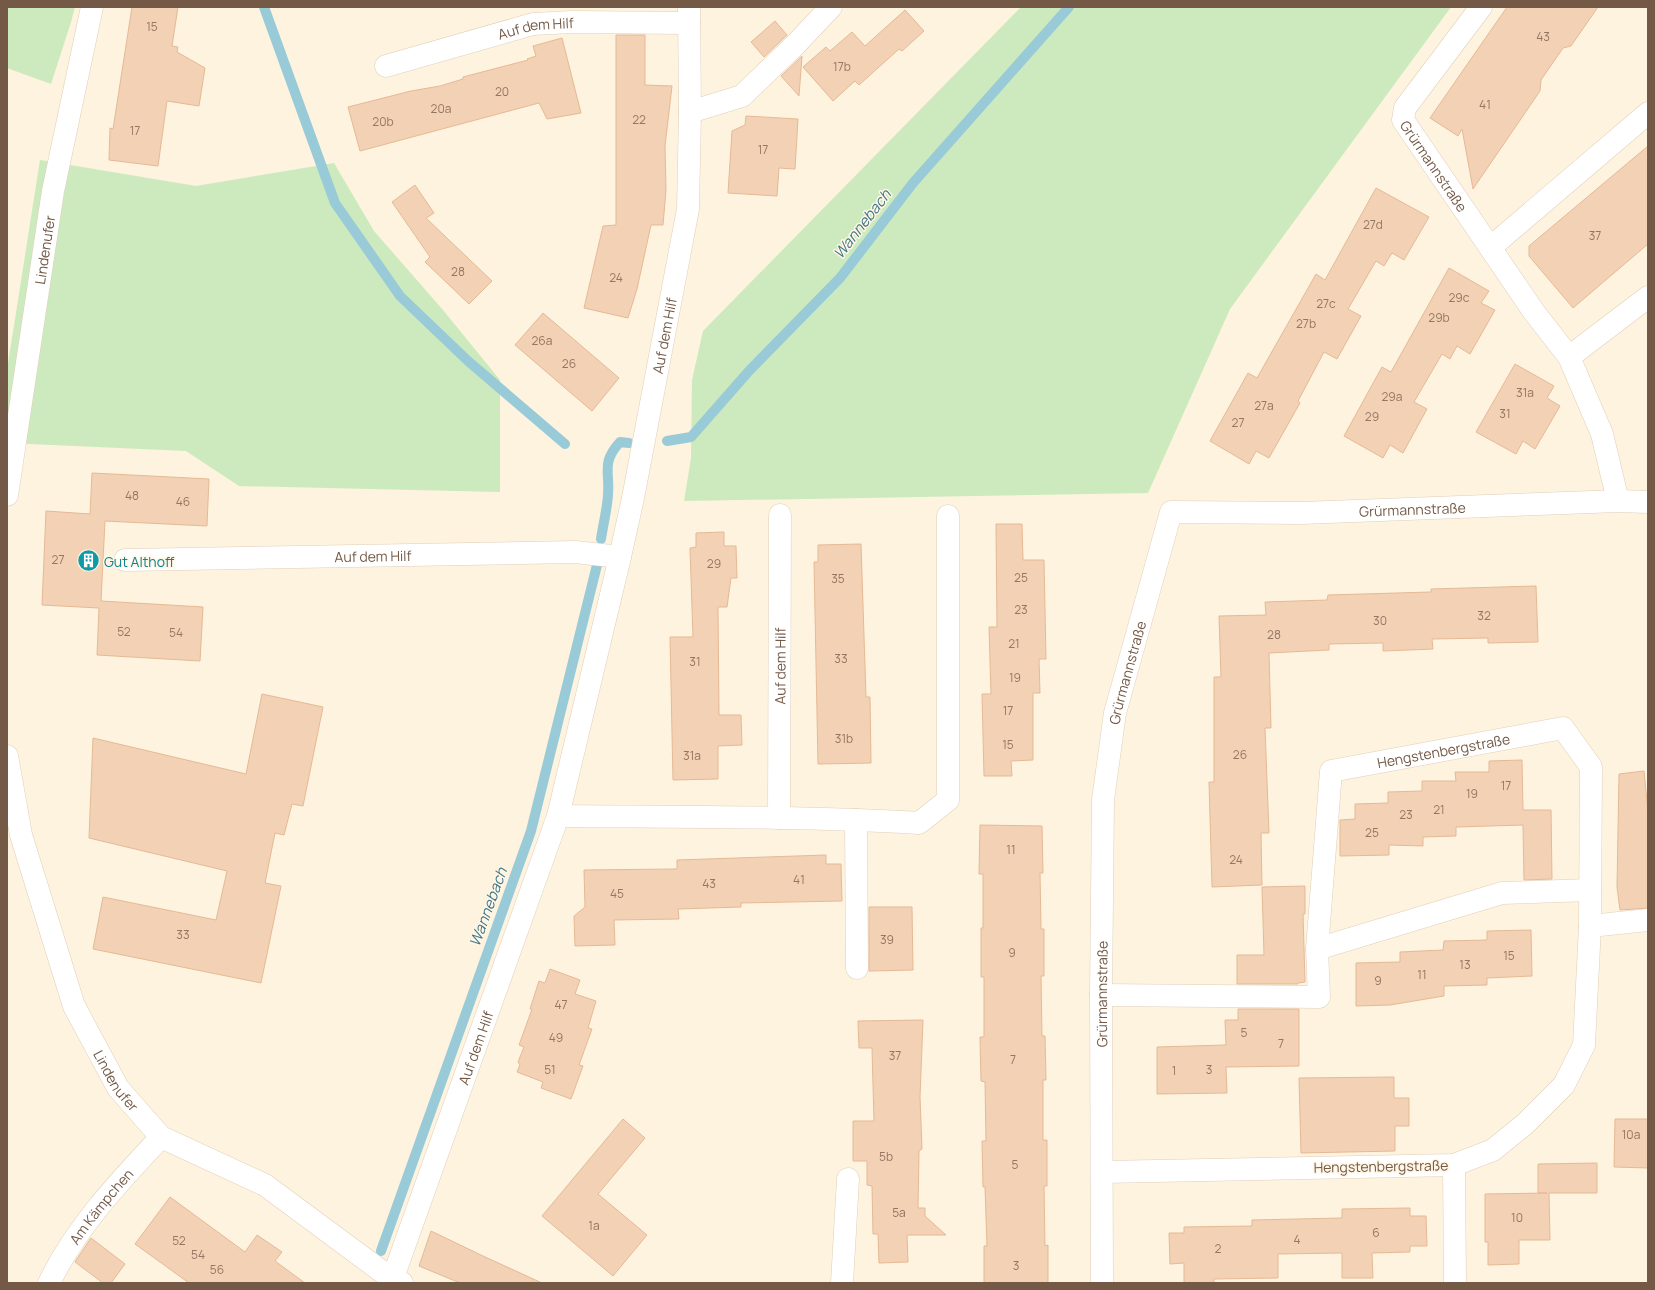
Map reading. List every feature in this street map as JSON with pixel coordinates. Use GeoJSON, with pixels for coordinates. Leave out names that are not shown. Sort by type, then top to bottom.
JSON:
{"type":"FeatureCollection","features":[{"type":"Feature","properties":{"kind":"street","name":"Lindenufer"},"geometry":{"type":"LineString","coordinates":[[7,495],[53,192],[92,7]]}},
{"type":"Feature","properties":{"kind":"street"},"geometry":{"type":"LineString","coordinates":[[690,112],[742,96],[795,45],[831,7]]}},
{"type":"Feature","properties":{"kind":"street","name":"Grürmannstraße"},"geometry":{"type":"LineString","coordinates":[[1481,7],[1405,108],[1403,120],[1534,312],[1569,357],[1602,434],[1618,501]]}},
{"type":"Feature","properties":{"kind":"street","name":"Auf dem Hilf"},"geometry":{"type":"LineString","coordinates":[[386,66],[533,24],[689,15],[690,112],[688,209],[634,498],[611,556],[558,816],[395,1282]]}},
{"type":"Feature","properties":{"kind":"street"},"geometry":{"type":"LineString","coordinates":[[1491,247],[1648,113]]}},
{"type":"Feature","properties":{"kind":"street"},"geometry":{"type":"LineString","coordinates":[[1569,357],[1648,297]]}},
{"type":"Feature","properties":{"kind":"street","name":"Grürmannstraße"},"geometry":{"type":"LineString","coordinates":[[1102,1283],[1103,1172],[1101,995],[1103,800],[1115,713],[1171,512],[1302,513],[1618,501],[1648,502]]}},
{"type":"Feature","properties":{"kind":"street","name":"Auf dem Hilf"},"geometry":{"type":"LineString","coordinates":[[779,818],[780,515]]}},
{"type":"Feature","properties":{"kind":"street"},"geometry":{"type":"LineString","coordinates":[[558,816],[779,818],[919,823],[948,800],[948,516]]}},
{"type":"Feature","properties":{"kind":"street","name":"Auf dem Hilf"},"geometry":{"type":"LineString","coordinates":[[125,560],[575,552],[611,556]]}},
{"type":"Feature","properties":{"kind":"street","name":"Hengstenbergstraße"},"geometry":{"type":"LineString","coordinates":[[1101,995],[1319,997],[1317,949],[1331,771],[1563,728],[1591,767],[1590,926],[1584,1045],[1564,1085],[1525,1124],[1493,1150],[1454,1165],[1103,1172]]}},
{"type":"Feature","properties":{"kind":"street","name":"Lindenufer"},"geometry":{"type":"LineString","coordinates":[[7,756],[22,835],[74,1006],[118,1088],[161,1137],[265,1185],[395,1282]]}},
{"type":"Feature","properties":{"kind":"street"},"geometry":{"type":"LineString","coordinates":[[856,820],[857,968]]}},
{"type":"Feature","properties":{"kind":"street"},"geometry":{"type":"LineString","coordinates":[[1317,949],[1502,893],[1590,890]]}},
{"type":"Feature","properties":{"kind":"street"},"geometry":{"type":"LineString","coordinates":[[1590,926],[1648,920]]}},
{"type":"Feature","properties":{"kind":"street","name":"Am Kämpchen"},"geometry":{"type":"LineString","coordinates":[[49,1283],[77,1233],[128,1172],[161,1137]]}},
{"type":"Feature","properties":{"kind":"street"},"geometry":{"type":"LineString","coordinates":[[1454,1165],[1455,1283]]}},
{"type":"Feature","properties":{"kind":"street"},"geometry":{"type":"LineString","coordinates":[[842,1283],[848,1178]]}},
{"type":"Feature","properties":{"kind":"green space"},"geometry":{"type":"Polygon","coordinates":[[[7,7],[75,7],[51,84],[7,68],[7,7]]]}},
{"type":"Feature","properties":{"kind":"green space"},"geometry":{"type":"Polygon","coordinates":[[[1021,7],[1451,7],[1230,309],[1148,493],[684,501],[691,458],[692,380],[703,331],[1021,7]]]}},
{"type":"Feature","properties":{"kind":"green space"},"geometry":{"type":"Polygon","coordinates":[[[40,160],[196,186],[334,163],[374,231],[443,310],[500,380],[500,492],[239,486],[186,451],[7,443],[7,370],[40,160]]]}},
{"type":"Feature","properties":{"kind":"building"},"geometry":{"type":"Polygon","coordinates":[[[132,7],[178,7],[172,46],[178,47],[177,52],[205,68],[199,106],[167,101],[158,166],[109,160],[110,128],[113,129],[132,7]]]}},
{"type":"Feature","properties":{"kind":"building"},"geometry":{"type":"Polygon","coordinates":[[[1507,7],[1598,7],[1571,46],[1563,48],[1541,80],[1540,91],[1473,189],[1462,129],[1458,136],[1430,118],[1507,7]]]}},
{"type":"Feature","properties":{"kind":"building"},"geometry":{"type":"Polygon","coordinates":[[[905,10],[924,31],[902,51],[899,49],[859,85],[855,81],[833,101],[803,67],[826,47],[830,51],[852,32],[865,46],[905,10]]]}},
{"type":"Feature","properties":{"kind":"building"},"geometry":{"type":"Polygon","coordinates":[[[775,21],[787,35],[764,57],[751,42],[775,21]]]}},
{"type":"Feature","properties":{"kind":"building"},"geometry":{"type":"Polygon","coordinates":[[[616,35],[645,35],[645,85],[672,86],[665,146],[666,190],[663,225],[651,225],[637,289],[628,318],[584,308],[603,226],[616,225],[616,35]]]}},
{"type":"Feature","properties":{"kind":"building"},"geometry":{"type":"Polygon","coordinates":[[[562,38],[581,113],[547,119],[539,103],[360,151],[348,107],[411,91],[440,86],[463,79],[463,77],[528,60],[527,59],[536,56],[533,46],[562,38]]]}},
{"type":"Feature","properties":{"kind":"building"},"geometry":{"type":"Polygon","coordinates":[[[802,56],[799,96],[781,76],[802,56]]]}},
{"type":"Feature","properties":{"kind":"building"},"geometry":{"type":"Polygon","coordinates":[[[746,116],[798,119],[795,169],[779,168],[777,196],[728,193],[732,131],[745,125],[746,116]]]}},
{"type":"Feature","properties":{"kind":"building"},"geometry":{"type":"Polygon","coordinates":[[[1648,146],[1648,244],[1573,308],[1529,256],[1529,246],[1648,146]]]}},
{"type":"Feature","properties":{"kind":"building"},"geometry":{"type":"Polygon","coordinates":[[[415,185],[434,213],[426,218],[492,281],[469,304],[425,262],[430,257],[392,202],[415,185]]]}},
{"type":"Feature","properties":{"kind":"building"},"geometry":{"type":"Polygon","coordinates":[[[1376,188],[1429,217],[1404,260],[1392,253],[1384,266],[1376,261],[1348,309],[1361,316],[1337,359],[1324,352],[1298,401],[1300,403],[1269,458],[1256,451],[1249,464],[1210,441],[1248,373],[1257,378],[1316,274],[1325,280],[1376,188]]]}},
{"type":"Feature","properties":{"kind":"building"},"geometry":{"type":"Polygon","coordinates":[[[1449,268],[1489,291],[1481,303],[1495,310],[1470,354],[1457,346],[1450,359],[1442,354],[1414,402],[1427,409],[1403,453],[1390,445],[1383,458],[1344,436],[1382,367],[1391,372],[1449,268]]]}},
{"type":"Feature","properties":{"kind":"building"},"geometry":{"type":"Polygon","coordinates":[[[543,313],[619,378],[592,411],[515,345],[543,313]]]}},
{"type":"Feature","properties":{"kind":"building"},"geometry":{"type":"Polygon","coordinates":[[[1515,364],[1554,386],[1547,398],[1560,406],[1535,449],[1523,441],[1516,454],[1476,432],[1515,364]]]}},
{"type":"Feature","properties":{"kind":"building"},"geometry":{"type":"Polygon","coordinates":[[[92,473],[209,479],[207,526],[105,521],[101,601],[203,607],[200,661],[97,655],[99,608],[42,605],[46,511],[90,514],[92,473]]]}},
{"type":"Feature","properties":{"kind":"building"},"geometry":{"type":"Polygon","coordinates":[[[996,524],[1022,524],[1023,560],[1044,560],[1046,659],[1039,659],[1040,693],[1033,693],[1033,760],[1011,761],[1012,776],[984,776],[982,694],[991,694],[989,627],[997,627],[996,524]]]}},
{"type":"Feature","properties":{"kind":"building"},"geometry":{"type":"Polygon","coordinates":[[[724,532],[724,546],[736,546],[737,578],[731,578],[727,607],[718,607],[719,715],[741,715],[742,745],[718,746],[718,779],[673,780],[670,637],[693,637],[690,548],[696,547],[696,533],[724,532]]]}},
{"type":"Feature","properties":{"kind":"building"},"geometry":{"type":"Polygon","coordinates":[[[861,544],[866,697],[870,697],[871,763],[818,764],[814,562],[818,562],[818,545],[861,544]]]}},
{"type":"Feature","properties":{"kind":"building"},"geometry":{"type":"Polygon","coordinates":[[[1536,586],[1538,642],[1488,643],[1488,638],[1432,639],[1433,649],[1383,651],[1383,643],[1329,644],[1329,650],[1269,653],[1271,728],[1265,728],[1269,833],[1261,833],[1262,885],[1212,887],[1209,782],[1214,782],[1214,677],[1221,677],[1219,616],[1266,615],[1265,602],[1327,600],[1328,595],[1431,592],[1431,589],[1536,586]]]}},
{"type":"Feature","properties":{"kind":"building"},"geometry":{"type":"Polygon","coordinates":[[[262,694],[323,707],[303,806],[292,804],[284,835],[275,833],[265,883],[281,886],[261,983],[93,949],[103,897],[216,920],[227,871],[89,838],[93,738],[246,774],[262,694]]]}},
{"type":"Feature","properties":{"kind":"building"},"geometry":{"type":"Polygon","coordinates":[[[1522,760],[1523,810],[1551,810],[1552,879],[1524,880],[1523,825],[1456,827],[1456,836],[1423,837],[1423,846],[1389,845],[1389,855],[1340,856],[1340,820],[1355,819],[1355,804],[1388,803],[1388,792],[1422,791],[1422,781],[1456,781],[1455,772],[1489,772],[1489,761],[1522,760]]]}},
{"type":"Feature","properties":{"kind":"building"},"geometry":{"type":"Polygon","coordinates":[[[1644,771],[1648,812],[1648,908],[1620,910],[1617,887],[1619,774],[1644,771]]]}},
{"type":"Feature","properties":{"kind":"building"},"geometry":{"type":"Polygon","coordinates":[[[980,825],[1042,826],[1043,873],[1040,873],[1041,929],[1044,929],[1044,976],[1041,976],[1042,1036],[1045,1036],[1046,1080],[1043,1080],[1043,1140],[1047,1140],[1047,1186],[1044,1186],[1045,1246],[1048,1245],[1048,1283],[984,1283],[984,1246],[987,1246],[982,1141],[986,1141],[985,1082],[981,1081],[980,1037],[984,1037],[984,977],[981,977],[983,874],[979,874],[980,825]]]}},
{"type":"Feature","properties":{"kind":"building"},"geometry":{"type":"Polygon","coordinates":[[[826,855],[826,864],[841,864],[842,901],[741,903],[741,907],[678,909],[679,919],[614,920],[615,945],[575,946],[574,916],[585,907],[584,870],[677,869],[677,860],[826,855]]]}},
{"type":"Feature","properties":{"kind":"building"},"geometry":{"type":"Polygon","coordinates":[[[1305,886],[1305,914],[1303,914],[1305,982],[1298,984],[1237,984],[1237,955],[1264,955],[1262,887],[1305,886]]]}},
{"type":"Feature","properties":{"kind":"building"},"geometry":{"type":"Polygon","coordinates":[[[869,907],[912,907],[913,970],[869,971],[869,907]]]}},
{"type":"Feature","properties":{"kind":"building"},"geometry":{"type":"Polygon","coordinates":[[[1531,930],[1532,976],[1487,978],[1487,985],[1444,986],[1444,996],[1390,1005],[1356,1006],[1356,963],[1400,962],[1400,952],[1443,950],[1444,941],[1487,940],[1487,931],[1531,930]]]}},
{"type":"Feature","properties":{"kind":"building"},"geometry":{"type":"Polygon","coordinates":[[[550,969],[580,980],[575,994],[596,1001],[588,1028],[592,1029],[579,1065],[583,1066],[571,1099],[541,1088],[543,1082],[517,1072],[520,1065],[518,1062],[524,1047],[519,1045],[532,1009],[530,1009],[539,981],[545,983],[550,969]]]}},
{"type":"Feature","properties":{"kind":"building"},"geometry":{"type":"Polygon","coordinates":[[[1238,1009],[1299,1009],[1299,1066],[1226,1067],[1227,1093],[1157,1094],[1157,1047],[1226,1045],[1225,1020],[1238,1020],[1238,1009]]]}},
{"type":"Feature","properties":{"kind":"building"},"geometry":{"type":"Polygon","coordinates":[[[923,1020],[920,1097],[922,1149],[919,1151],[918,1208],[925,1208],[925,1216],[946,1235],[907,1235],[908,1262],[879,1263],[878,1234],[873,1234],[872,1186],[867,1185],[867,1161],[853,1161],[853,1121],[874,1121],[872,1048],[859,1048],[858,1021],[923,1020]]]}},
{"type":"Feature","properties":{"kind":"building"},"geometry":{"type":"Polygon","coordinates":[[[1394,1077],[1394,1098],[1409,1098],[1409,1126],[1395,1126],[1395,1151],[1301,1153],[1299,1078],[1394,1077]]]}},
{"type":"Feature","properties":{"kind":"building"},"geometry":{"type":"Polygon","coordinates":[[[623,1119],[645,1138],[598,1194],[647,1235],[613,1276],[542,1216],[623,1119]]]}},
{"type":"Feature","properties":{"kind":"building"},"geometry":{"type":"Polygon","coordinates":[[[1615,1119],[1648,1119],[1648,1168],[1614,1167],[1615,1119]]]}},
{"type":"Feature","properties":{"kind":"building"},"geometry":{"type":"Polygon","coordinates":[[[1597,1163],[1597,1193],[1549,1193],[1550,1240],[1519,1240],[1519,1264],[1488,1265],[1488,1242],[1485,1242],[1485,1194],[1547,1193],[1538,1193],[1538,1164],[1597,1163]]]}},
{"type":"Feature","properties":{"kind":"building"},"geometry":{"type":"Polygon","coordinates":[[[170,1197],[245,1252],[257,1235],[282,1252],[275,1261],[305,1283],[189,1283],[135,1244],[170,1197]]]}},
{"type":"Feature","properties":{"kind":"building"},"geometry":{"type":"Polygon","coordinates":[[[1410,1208],[1410,1216],[1426,1216],[1427,1246],[1410,1246],[1410,1252],[1372,1253],[1373,1278],[1342,1278],[1342,1253],[1278,1254],[1278,1278],[1214,1279],[1214,1283],[1184,1283],[1184,1263],[1170,1264],[1169,1233],[1184,1233],[1184,1227],[1252,1226],[1252,1220],[1342,1218],[1342,1209],[1410,1208]]]}},
{"type":"Feature","properties":{"kind":"building"},"geometry":{"type":"Polygon","coordinates":[[[431,1231],[542,1283],[460,1283],[419,1266],[431,1231]]]}},
{"type":"Feature","properties":{"kind":"building"},"geometry":{"type":"Polygon","coordinates":[[[91,1238],[125,1264],[111,1283],[103,1283],[75,1262],[91,1238]]]}},
{"type":"Feature","properties":{"kind":"waterway"},"geometry":{"type":"LineString","coordinates":[[264,7],[335,203],[400,296],[468,361],[565,444]]}},
{"type":"Feature","properties":{"kind":"waterway","name":"Wannebach"},"geometry":{"type":"LineString","coordinates":[[667,441],[691,437],[749,371],[840,278],[913,183],[1069,7]]}},
{"type":"Feature","properties":{"kind":"waterway","name":"Wannebach"},"geometry":{"type":"LineString","coordinates":[[601,539],[607,501],[608,462],[614,449],[620,442],[629,443]]}},
{"type":"Feature","properties":{"kind":"waterway","name":"Wannebach"},"geometry":{"type":"LineString","coordinates":[[381,1251],[531,831],[597,565]]}},
{"type":"Feature","properties":{"kind":"place","name":"Gut Althoff"},"geometry":{"type":"Point","coordinates":[88,561]}}]}
